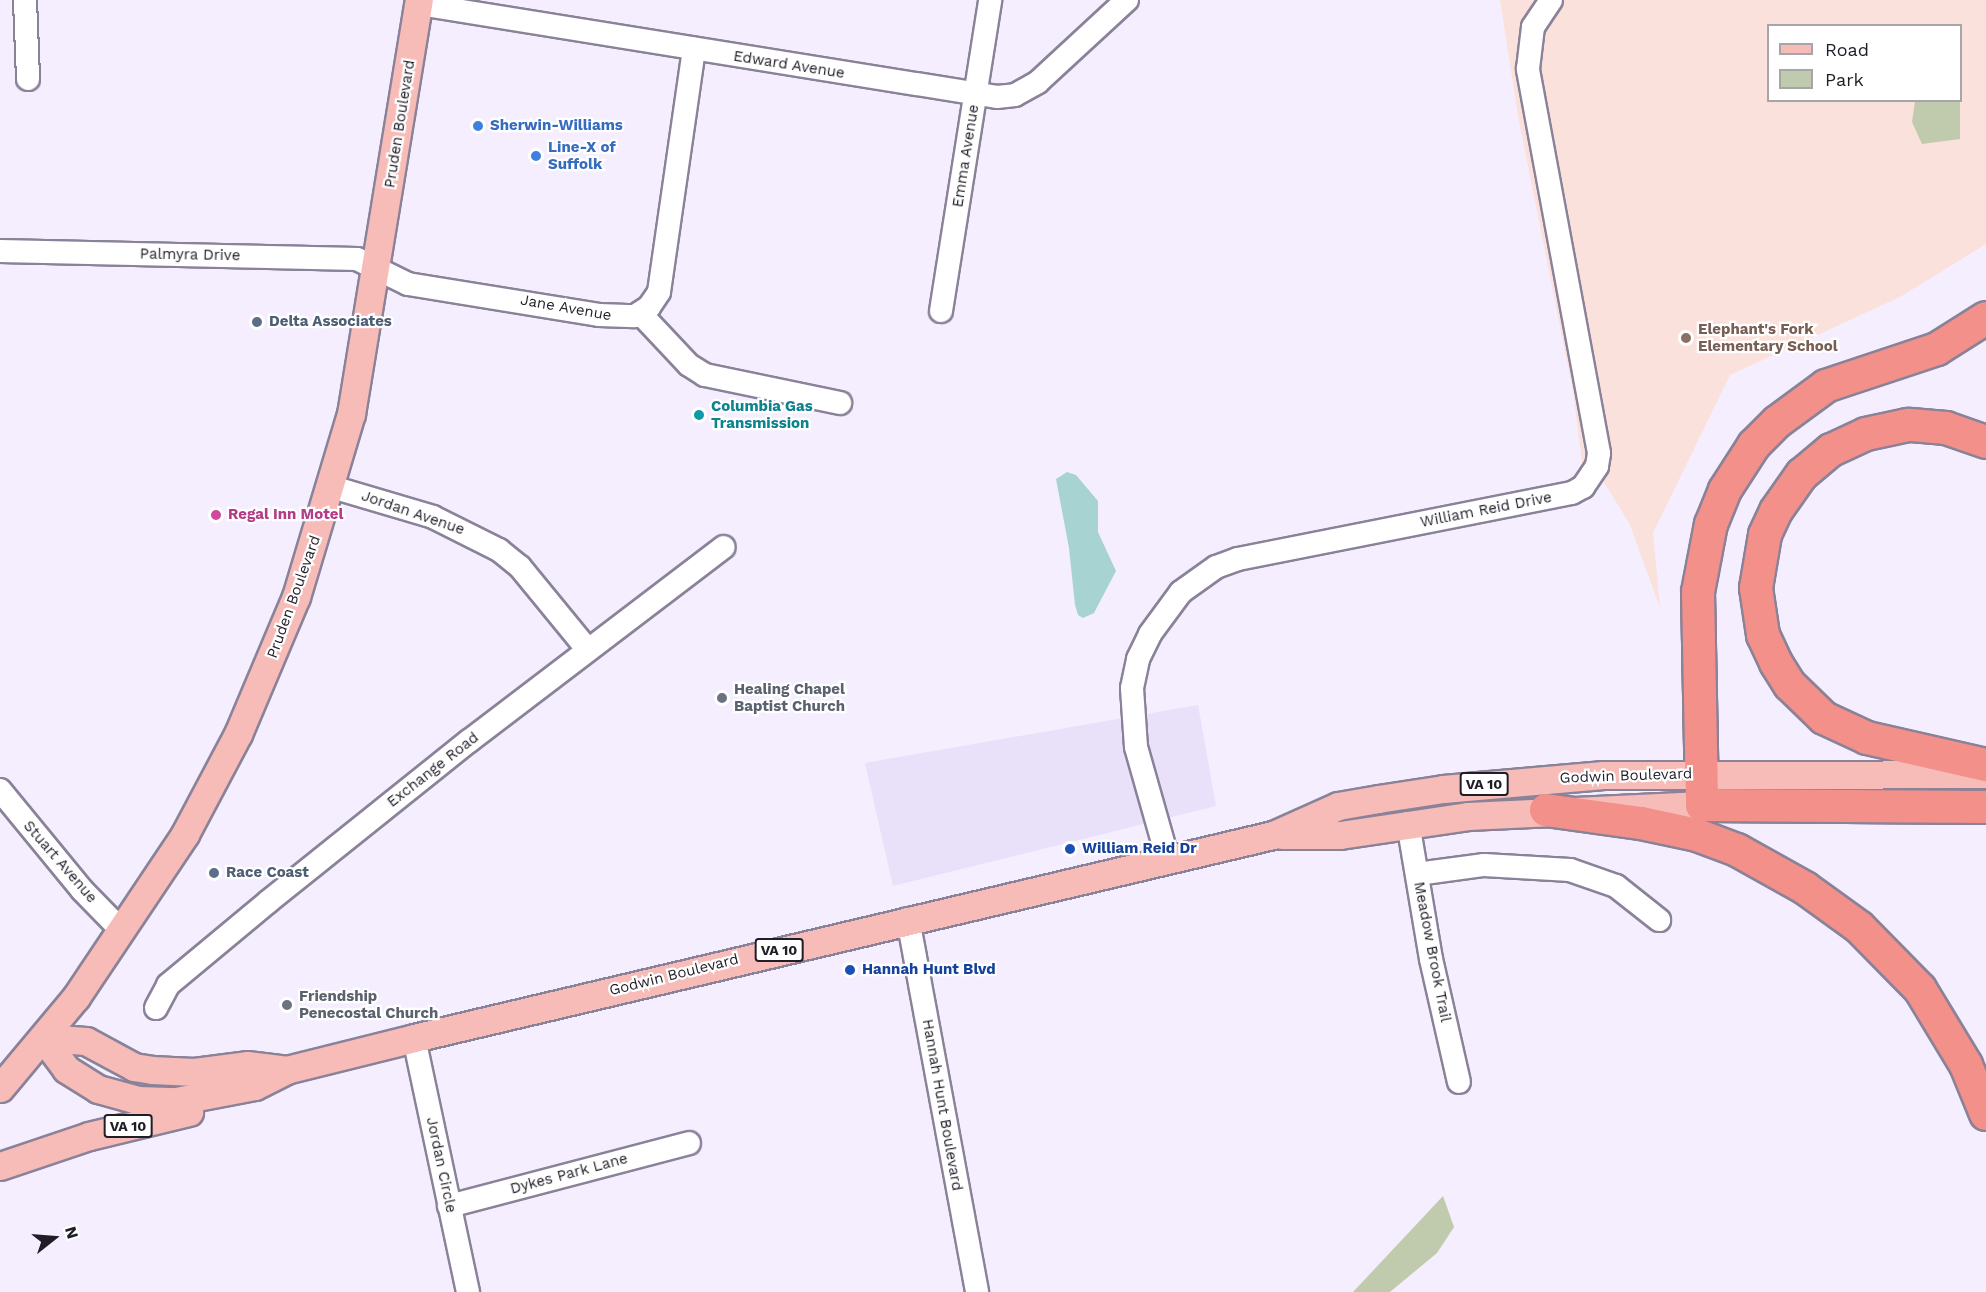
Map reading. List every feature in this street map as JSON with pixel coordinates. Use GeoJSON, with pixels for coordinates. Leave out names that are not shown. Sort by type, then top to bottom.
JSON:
{"type":"FeatureCollection","features":[{"type":"Feature","properties":{"kind":"highway"},"geometry":{"type":"LineString","coordinates":[[1702,805],[1698,592],[1711,524],[1736,472],[1777,422],[1826,386],[1937,349],[1986,318]]}},
{"type":"Feature","properties":{"kind":"highway"},"geometry":{"type":"LineString","coordinates":[[1986,442],[1946,428],[1908,425],[1866,434],[1832,450],[1802,474],[1776,511],[1763,544],[1756,588],[1763,635],[1776,663],[1790,685],[1824,718],[1867,738],[1986,765]]}},
{"type":"Feature","properties":{"kind":"highway","name":"Godwin Boulevard"},"geometry":{"type":"LineString","coordinates":[[1702,805],[1986,807]]}},
{"type":"Feature","properties":{"kind":"highway"},"geometry":{"type":"LineString","coordinates":[[1546,810],[1641,823],[1697,835],[1737,850],[1805,888],[1859,927],[1920,989],[1966,1065],[1986,1114]]}},
{"type":"Feature","properties":{"kind":"main road","name":"Pruden Boulevard"},"geometry":{"type":"LineString","coordinates":[[0,1088],[43,1038],[122,931],[184,834],[238,734],[296,597],[332,488],[351,414],[378,268],[419,2]]}},
{"type":"Feature","properties":{"kind":"main road","name":"Godwin Boulevard"},"geometry":{"type":"LineString","coordinates":[[43,1038],[66,1069],[98,1089],[124,1098],[176,1101],[255,1086],[285,1070],[414,1038],[908,919],[1273,835],[1338,806],[1443,789],[1602,775],[1986,774]]}},
{"type":"Feature","properties":{"kind":"main road","name":"Godwin Boulevard"},"geometry":{"type":"LineString","coordinates":[[1273,835],[1340,836],[1408,823],[1546,810],[1702,805]]}},
{"type":"Feature","properties":{"kind":"main road","name":"Godwin Boulevard"},"geometry":{"type":"LineString","coordinates":[[43,1038],[86,1041],[134,1067],[153,1070],[194,1072],[247,1065],[285,1070]]}},
{"type":"Feature","properties":{"kind":"main road","name":"VA 10"},"geometry":{"type":"LineString","coordinates":[[0,1166],[89,1136],[232,1101],[255,1086]]}},
{"type":"Feature","properties":{"kind":"street"},"geometry":{"type":"LineString","coordinates":[[25,0],[28,79]]}},
{"type":"Feature","properties":{"kind":"street","name":"Emma Avenue"},"geometry":{"type":"LineString","coordinates":[[941,311],[990,0]]}},
{"type":"Feature","properties":{"kind":"street","name":"Edward Avenue"},"geometry":{"type":"LineString","coordinates":[[419,2],[975,95],[1007,97],[1025,90],[1127,0]]}},
{"type":"Feature","properties":{"kind":"street","name":"William Reid Drive"},"geometry":{"type":"LineString","coordinates":[[1168,860],[1136,747],[1132,688],[1138,658],[1150,634],[1181,592],[1216,567],[1238,558],[1572,493],[1588,482],[1598,466],[1599,453],[1528,69],[1533,27],[1551,0]]}},
{"type":"Feature","properties":{"kind":"street"},"geometry":{"type":"LineString","coordinates":[[694,49],[659,292],[640,313],[689,365],[705,375],[840,403]]}},
{"type":"Feature","properties":{"kind":"street","name":"Palmyra Drive"},"geometry":{"type":"LineString","coordinates":[[0,251],[357,259],[378,268]]}},
{"type":"Feature","properties":{"kind":"street","name":"Jane Avenue"},"geometry":{"type":"LineString","coordinates":[[378,268],[408,284],[599,315],[624,318],[640,313]]}},
{"type":"Feature","properties":{"kind":"street","name":"Jordan Avenue"},"geometry":{"type":"LineString","coordinates":[[332,488],[433,517],[499,550],[520,567],[588,650]]}},
{"type":"Feature","properties":{"kind":"street","name":"Exchange Road"},"geometry":{"type":"LineString","coordinates":[[156,1008],[168,985],[269,901],[588,650],[724,547]]}},
{"type":"Feature","properties":{"kind":"street","name":"Stuart Avenue"},"geometry":{"type":"LineString","coordinates":[[0,790],[82,890],[122,931]]}},
{"type":"Feature","properties":{"kind":"street","name":"Meadow Brook Trail"},"geometry":{"type":"LineString","coordinates":[[1408,823],[1459,1082]]}},
{"type":"Feature","properties":{"kind":"street"},"geometry":{"type":"LineString","coordinates":[[1417,874],[1484,865],[1570,870],[1616,886],[1659,920]]}},
{"type":"Feature","properties":{"kind":"street","name":"Hannah Hunt Boulevard"},"geometry":{"type":"LineString","coordinates":[[908,919],[977,1292]]}},
{"type":"Feature","properties":{"kind":"street","name":"Jordan Circle"},"geometry":{"type":"LineString","coordinates":[[414,1038],[468,1292]]}},
{"type":"Feature","properties":{"kind":"street","name":"Dykes Park Lane"},"geometry":{"type":"LineString","coordinates":[[449,1206],[689,1143]]}},
{"type":"Feature","properties":{"kind":"shaded area","name":"Elephant's Fork Elementary School"},"geometry":{"type":"Polygon","coordinates":[[[1500,0],[1986,0],[1986,244],[1900,297],[1730,375],[1653,533],[1660,608],[1630,525],[1604,482],[1584,478],[1573,391],[1519,121],[1500,0]]]}},
{"type":"Feature","properties":{"kind":"shaded area"},"geometry":{"type":"Polygon","coordinates":[[[1067,472],[1076,475],[1098,501],[1098,532],[1116,571],[1094,613],[1083,618],[1078,615],[1075,605],[1069,548],[1056,479],[1067,472]]]}},
{"type":"Feature","properties":{"kind":"shaded area"},"geometry":{"type":"Polygon","coordinates":[[[1198,705],[1216,806],[893,886],[865,763],[1198,705]]]}},
{"type":"Feature","properties":{"kind":"green space"},"geometry":{"type":"Polygon","coordinates":[[[1915,102],[1960,102],[1960,139],[1922,144],[1912,122],[1915,102]]]}},
{"type":"Feature","properties":{"kind":"green space"},"geometry":{"type":"Polygon","coordinates":[[[1443,1196],[1454,1227],[1437,1253],[1390,1292],[1353,1292],[1443,1196]]]}},
{"type":"Feature","properties":{"kind":"place","name":"Sherwin-Williams"},"geometry":{"type":"Point","coordinates":[478,126]}},
{"type":"Feature","properties":{"kind":"place","name":"Line-X of Suffolk"},"geometry":{"type":"Point","coordinates":[536,156]}},
{"type":"Feature","properties":{"kind":"place","name":"Delta Associates"},"geometry":{"type":"Point","coordinates":[257,322]}},
{"type":"Feature","properties":{"kind":"place","name":"Elephant's Fork Elementary School"},"geometry":{"type":"Point","coordinates":[1686,338]}},
{"type":"Feature","properties":{"kind":"place","name":"Columbia Gas Transmission"},"geometry":{"type":"Point","coordinates":[699,415]}},
{"type":"Feature","properties":{"kind":"place","name":"Regal Inn Motel"},"geometry":{"type":"Point","coordinates":[216,515]}},
{"type":"Feature","properties":{"kind":"place","name":"Healing Chapel Baptist Church"},"geometry":{"type":"Point","coordinates":[722,698]}},
{"type":"Feature","properties":{"kind":"place","name":"William Reid Dr"},"geometry":{"type":"Point","coordinates":[1070,849]}},
{"type":"Feature","properties":{"kind":"place","name":"Race Coast"},"geometry":{"type":"Point","coordinates":[214,873]}},
{"type":"Feature","properties":{"kind":"place","name":"Hannah Hunt Blvd"},"geometry":{"type":"Point","coordinates":[850,970]}},
{"type":"Feature","properties":{"kind":"place","name":"Friendship Penecostal Church"},"geometry":{"type":"Point","coordinates":[287,1005]}}]}
